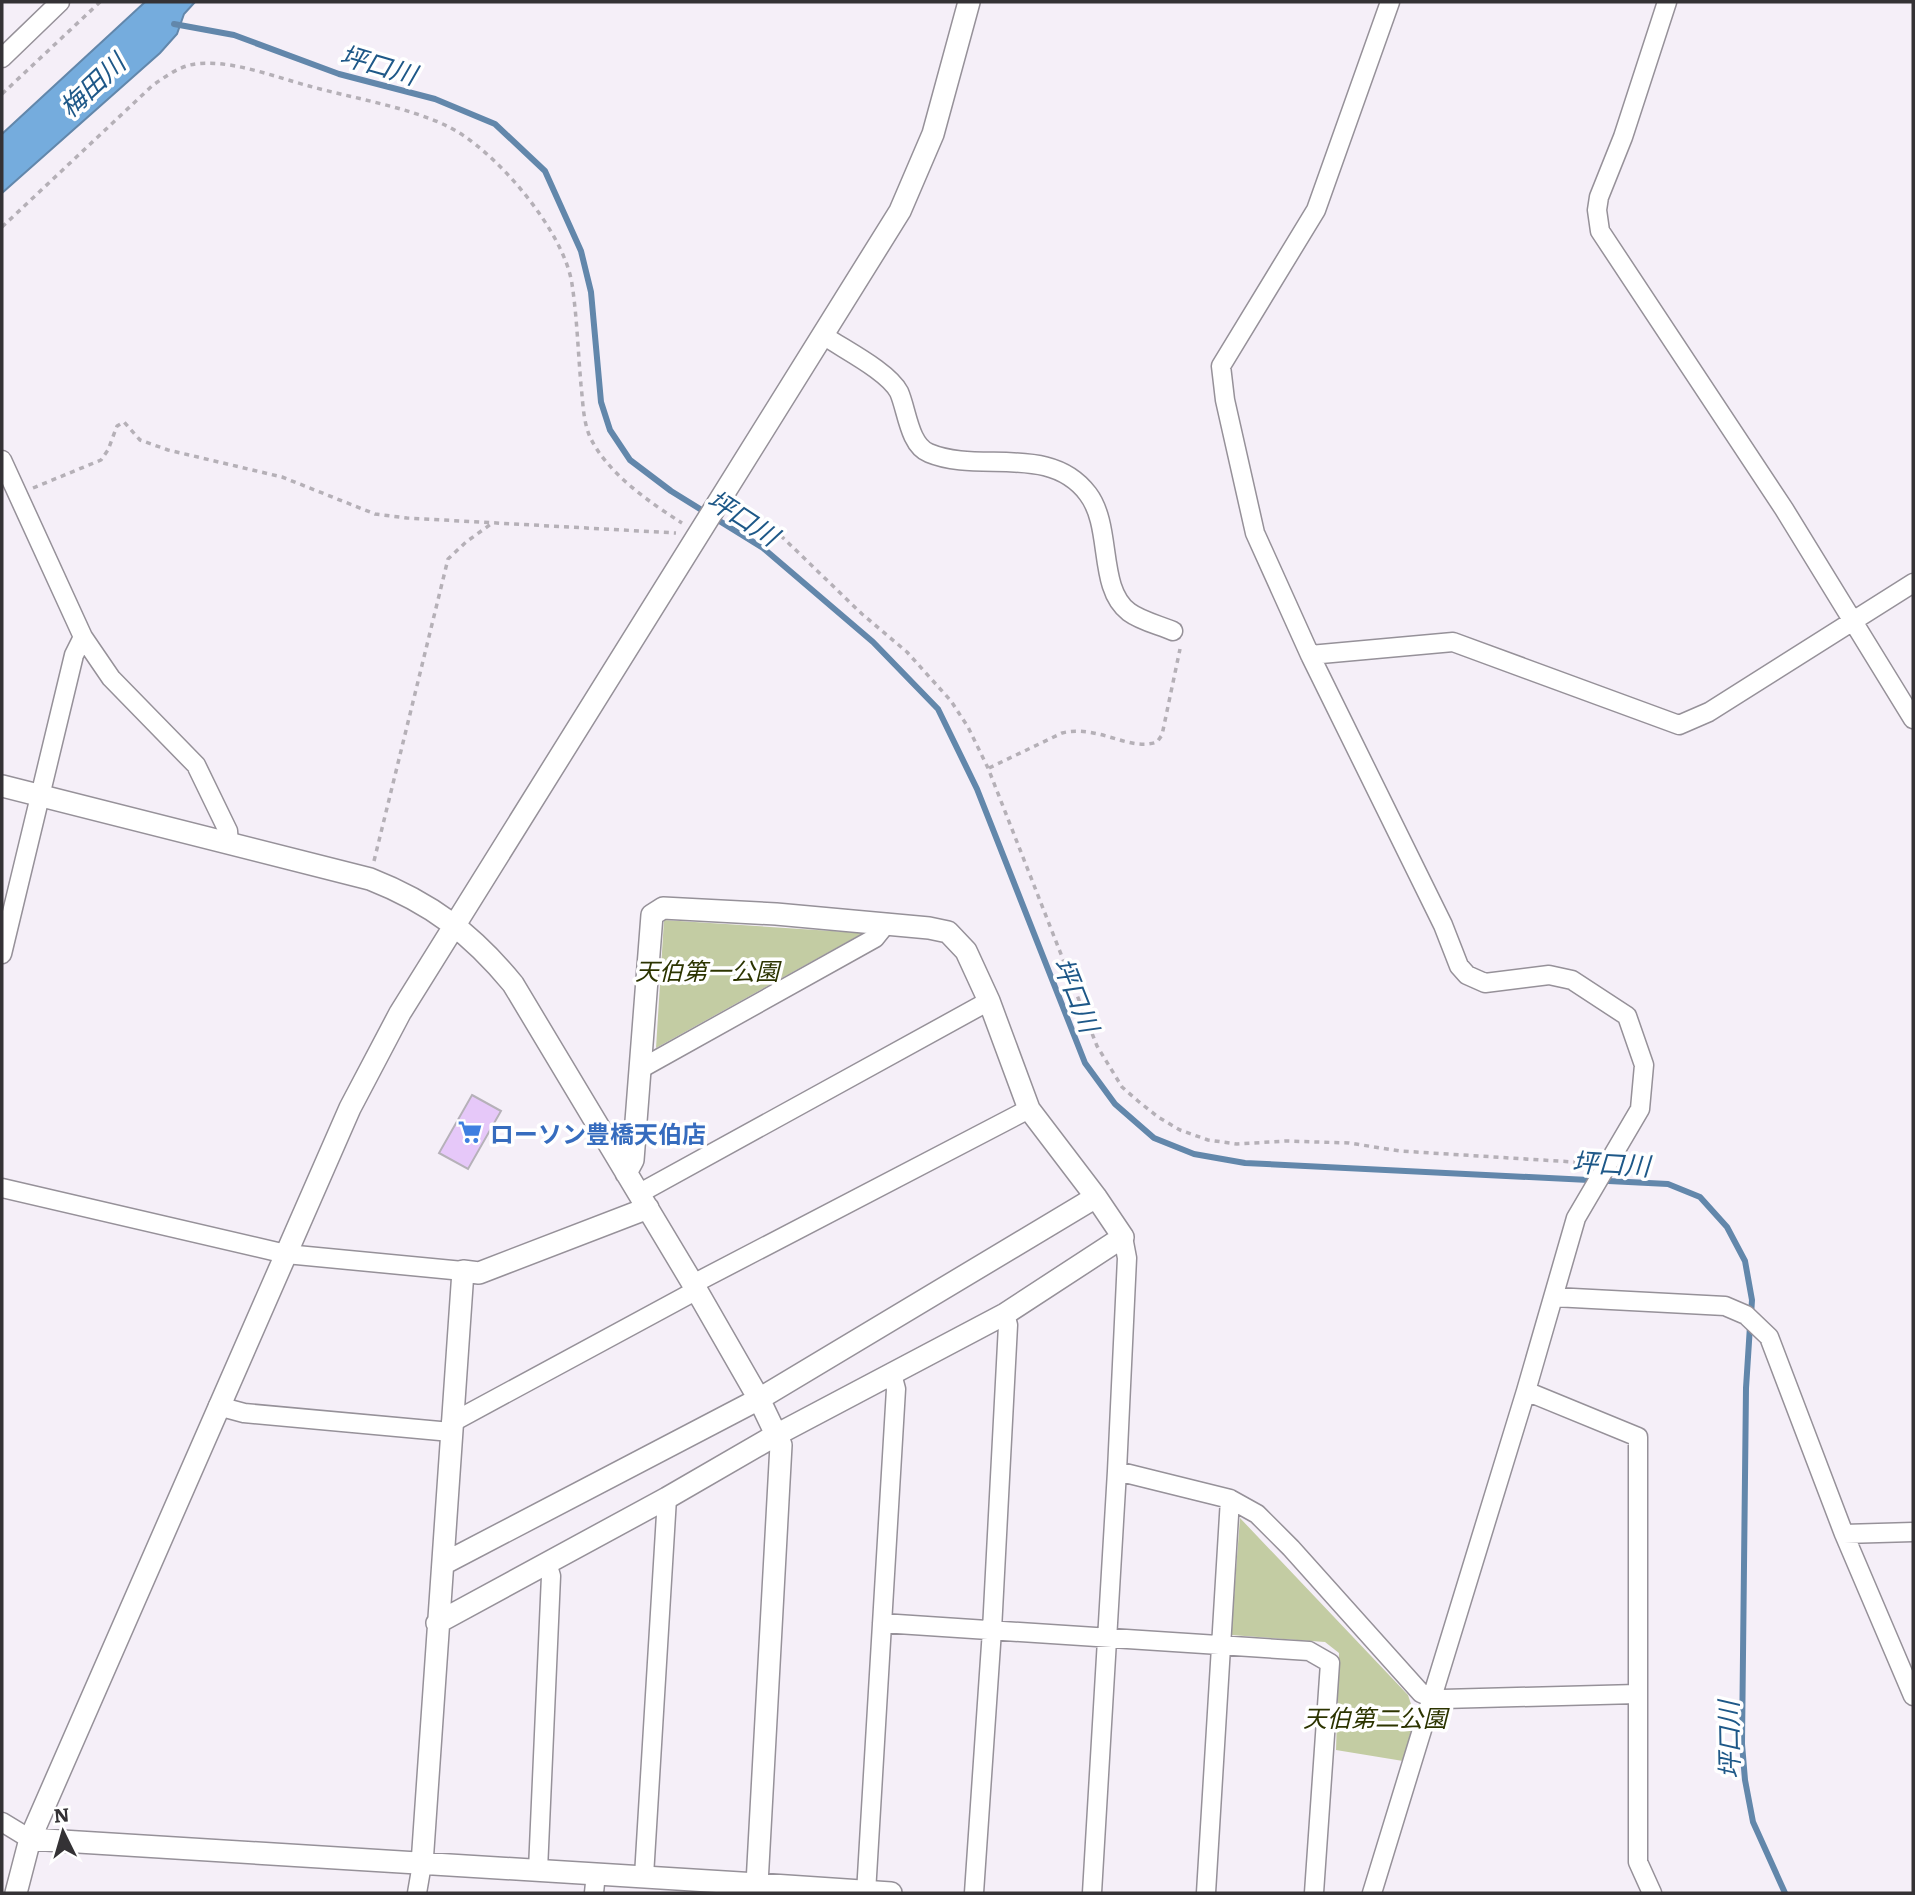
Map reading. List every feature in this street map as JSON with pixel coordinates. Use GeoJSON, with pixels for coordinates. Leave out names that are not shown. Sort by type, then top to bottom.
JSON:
{"type":"FeatureCollection","features":[{"type":"Feature","properties":{"kind":"street"},"geometry":{"type":"LineString","coordinates":[[2,58],[60,2]]}},
{"type":"Feature","properties":{"kind":"street"},"geometry":{"type":"LineString","coordinates":[[16,1893],[30,1839],[351,1108],[400,1013],[823,335],[904,200],[933,134],[969,2]]}},
{"type":"Feature","properties":{"kind":"street"},"geometry":{"type":"LineString","coordinates":[[1372,1893],[1526,1391],[1576,1218],[1640,1109],[1644,1065],[1627,1016],[1572,979],[1549,975],[1485,983],[1467,975],[1459,966],[1443,925],[1310,655],[1255,533],[1225,400],[1221,366],[1316,210],[1390,2]]}},
{"type":"Feature","properties":{"kind":"street"},"geometry":{"type":"LineString","coordinates":[[1667,2],[1623,137],[1599,197],[1597,211],[1601,231],[1784,509],[1913,719]]}},
{"type":"Feature","properties":{"kind":"street"},"geometry":{"type":"LineString","coordinates":[[823,335],[883,375],[898,390],[915,439],[925,452],[950,460],[1040,464],[1068,475],[1088,494],[1100,517],[1117,601],[1131,613],[1173,631]]}},
{"type":"Feature","properties":{"kind":"street"},"geometry":{"type":"LineString","coordinates":[[2,460],[83,637],[111,678],[196,765],[228,831],[229,844]]}},
{"type":"Feature","properties":{"kind":"street"},"geometry":{"type":"LineString","coordinates":[[1310,655],[1453,642],[1679,725],[1709,712],[1913,583]]}},
{"type":"Feature","properties":{"kind":"street"},"geometry":{"type":"LineString","coordinates":[[2,954],[74,655],[83,637]]}},
{"type":"Feature","properties":{"kind":"street"},"geometry":{"type":"LineString","coordinates":[[2,786],[370,879],[401,891],[432,908],[455,925],[488,953],[513,984],[695,1287],[759,1399],[780,1445],[756,1889]]}},
{"type":"Feature","properties":{"kind":"street"},"geometry":{"type":"LineString","coordinates":[[625,1174],[633,1160],[652,915],[663,908],[887,923],[948,932],[966,951],[989,1001],[1029,1109],[1123,1237],[1127,1258],[1092,1893]]}},
{"type":"Feature","properties":{"kind":"street"},"geometry":{"type":"LineString","coordinates":[[642,1068],[875,938],[887,923]]}},
{"type":"Feature","properties":{"kind":"street"},"geometry":{"type":"LineString","coordinates":[[2,1188],[286,1254],[480,1273],[644,1200],[989,1001]]}},
{"type":"Feature","properties":{"kind":"street"},"geometry":{"type":"LineString","coordinates":[[218,1406],[244,1413],[451,1427],[695,1287],[1029,1109]]}},
{"type":"Feature","properties":{"kind":"street"},"geometry":{"type":"LineString","coordinates":[[443,1564],[759,1399],[1096,1197]]}},
{"type":"Feature","properties":{"kind":"street"},"geometry":{"type":"LineString","coordinates":[[437,1623],[776,1436],[1005,1314],[1123,1237]]}},
{"type":"Feature","properties":{"kind":"street"},"geometry":{"type":"LineString","coordinates":[[418,1893],[463,1271]]}},
{"type":"Feature","properties":{"kind":"street"},"geometry":{"type":"LineString","coordinates":[[1554,1297],[1725,1306],[1746,1315],[1769,1337],[1843,1534],[1913,1696]]}},
{"type":"Feature","properties":{"kind":"street"},"geometry":{"type":"LineString","coordinates":[[974,1893],[992,1630],[1008,1325],[1005,1314]]}},
{"type":"Feature","properties":{"kind":"street"},"geometry":{"type":"LineString","coordinates":[[866,1892],[896,1389],[892,1374]]}},
{"type":"Feature","properties":{"kind":"street"},"geometry":{"type":"LineString","coordinates":[[1526,1391],[1638,1437],[1638,1862],[1652,1893]]}},
{"type":"Feature","properties":{"kind":"street"},"geometry":{"type":"LineString","coordinates":[[1117,1471],[1230,1499],[1257,1514],[1421,1693],[1432,1698],[1637,1694]]}},
{"type":"Feature","properties":{"kind":"street"},"geometry":{"type":"LineString","coordinates":[[644,1876],[667,1498]]}},
{"type":"Feature","properties":{"kind":"street"},"geometry":{"type":"LineString","coordinates":[[1206,1893],[1230,1499]]}},
{"type":"Feature","properties":{"kind":"street"},"geometry":{"type":"LineString","coordinates":[[1843,1534],[1913,1532]]}},
{"type":"Feature","properties":{"kind":"street"},"geometry":{"type":"LineString","coordinates":[[538,1870],[551,1576],[547,1563]]}},
{"type":"Feature","properties":{"kind":"street"},"geometry":{"type":"LineString","coordinates":[[882,1623],[1309,1651],[1330,1663],[1314,1893]]}},
{"type":"Feature","properties":{"kind":"street"},"geometry":{"type":"LineString","coordinates":[[2,1822],[30,1839],[538,1870],[595,1883],[644,1876],[756,1889],[891,1893]]}},
{"type":"Feature","properties":{"kind":"path"},"geometry":{"type":"LineString","coordinates":[[2,94],[100,2]]}},
{"type":"Feature","properties":{"kind":"path"},"geometry":{"type":"LineString","coordinates":[[2,226],[153,85],[189,65],[210,63],[242,68],[447,126],[488,155],[520,188],[563,254],[571,282],[584,414],[589,435],[598,450],[647,501],[699,534]]}},
{"type":"Feature","properties":{"kind":"path"},"geometry":{"type":"LineString","coordinates":[[18,494],[101,460],[117,426],[124,422],[140,440],[168,450],[282,477],[375,514],[699,534]]}},
{"type":"Feature","properties":{"kind":"path"},"geometry":{"type":"LineString","coordinates":[[720,500],[776,531],[862,614],[907,652],[951,701],[968,727],[988,768],[1097,1046],[1122,1087],[1158,1117],[1180,1130],[1209,1140],[1237,1144],[1286,1141],[1349,1143],[1400,1151],[1605,1168]]}},
{"type":"Feature","properties":{"kind":"path"},"geometry":{"type":"LineString","coordinates":[[370,879],[448,559],[493,523]]}},
{"type":"Feature","properties":{"kind":"path"},"geometry":{"type":"LineString","coordinates":[[988,768],[1062,733],[1075,730],[1088,730],[1141,745],[1157,742],[1162,735],[1180,651],[1180,641],[1173,631]]}},
{"type":"Feature","properties":{"kind":"green space","name":"天伯第一公園"},"geometry":{"type":"Polygon","coordinates":[[[664,920],[863,933],[656,1048],[664,920]]]}},
{"type":"Feature","properties":{"kind":"green space","name":"天伯第二公園"},"geometry":{"type":"Polygon","coordinates":[[[1240,1518],[1408,1695],[1415,1716],[1403,1761],[1336,1750],[1339,1653],[1325,1642],[1231,1635],[1240,1518]]]}},
{"type":"Feature","properties":{"kind":"water","name":"梅田川"},"geometry":{"type":"Polygon","coordinates":[[[145,2],[195,2],[184,14],[177,34],[160,53],[2,193],[2,134],[145,2]]]}},
{"type":"Feature","properties":{"kind":"building","name":"ローソン豊橋天伯店"},"geometry":{"type":"Polygon","coordinates":[[[472,1095],[501,1111],[468,1169],[439,1153],[472,1095]]]}},
{"type":"Feature","properties":{"kind":"waterway","name":"坪口川"},"geometry":{"type":"LineString","coordinates":[[174,24],[234,35],[339,74],[435,99],[495,124],[545,171],[581,251],[591,292],[601,402],[610,430],[630,460],[671,491],[763,548],[873,642],[938,709],[977,789],[1085,1063],[1115,1104],[1154,1138],[1194,1154],[1245,1163],[1668,1184],[1700,1197],[1727,1227],[1745,1261],[1752,1300],[1751,1315]]}},
{"type":"Feature","properties":{"kind":"waterway","name":"坪口川"},"geometry":{"type":"LineString","coordinates":[[1750,1326],[1746,1388],[1742,1744],[1753,1822],[1785,1893]]}},
{"type":"Feature","properties":{"kind":"place","name":"ローソン豊橋天伯店"},"geometry":{"type":"Point","coordinates":[470,1132]}}]}
